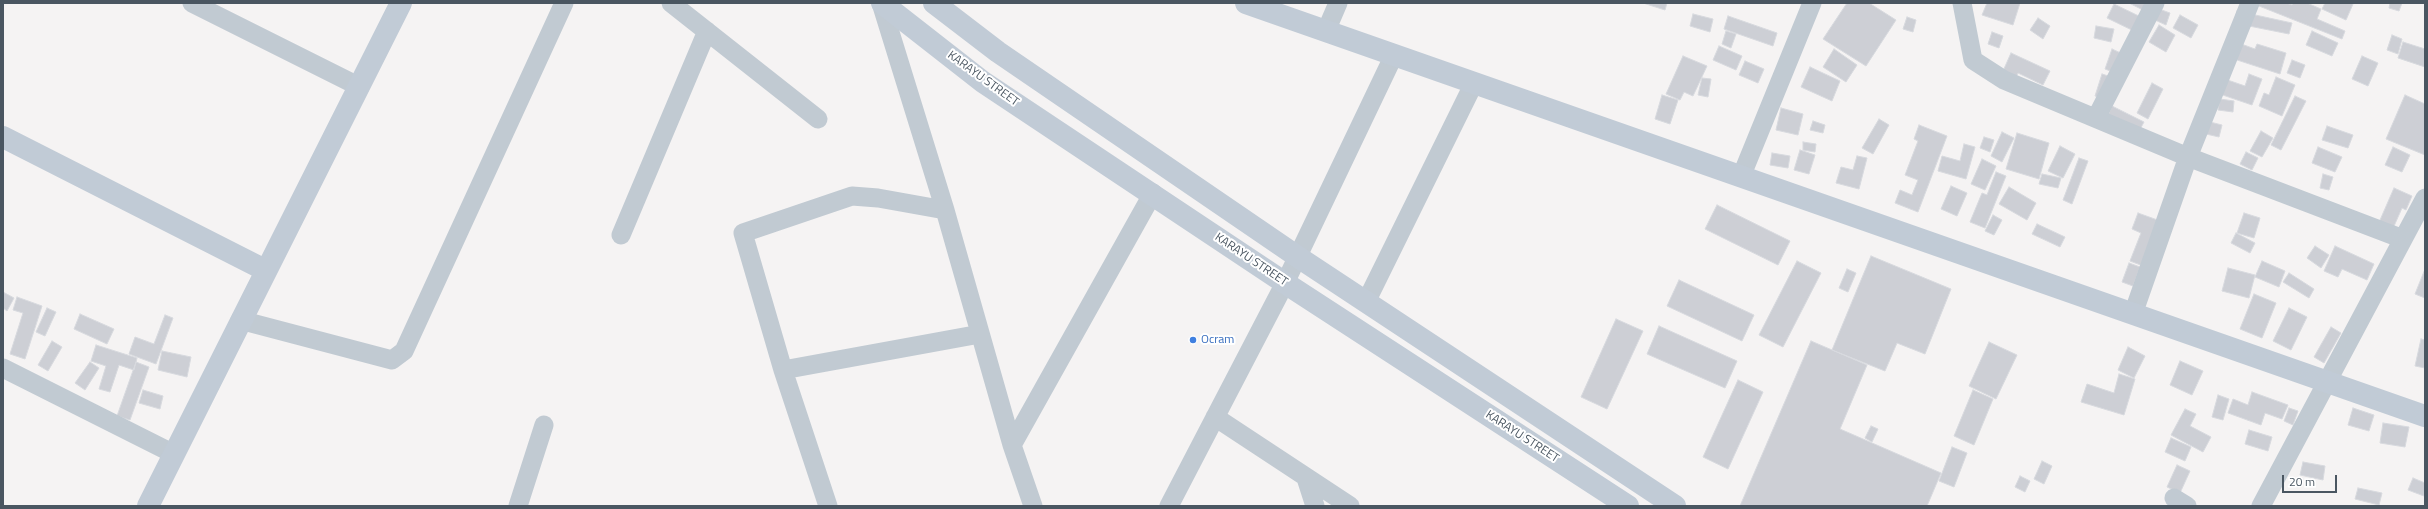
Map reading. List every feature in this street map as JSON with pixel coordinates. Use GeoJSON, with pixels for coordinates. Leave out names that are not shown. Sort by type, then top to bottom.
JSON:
{"type":"FeatureCollection","features":[{"type":"Feature","properties":{"kind":"street"},"geometry":{"type":"LineString","coordinates":[[192,3],[360,87]]}},
{"type":"Feature","properties":{"kind":"street"},"geometry":{"type":"LineString","coordinates":[[148,506],[265,270],[360,87],[400,3]]}},
{"type":"Feature","properties":{"kind":"street"},"geometry":{"type":"LineString","coordinates":[[240,320],[392,360],[404,351],[564,3]]}},
{"type":"Feature","properties":{"kind":"street"},"geometry":{"type":"LineString","coordinates":[[671,3],[818,119]]}},
{"type":"Feature","properties":{"kind":"street"},"geometry":{"type":"LineString","coordinates":[[882,3],[945,210],[1012,445],[1033,506]]}},
{"type":"Feature","properties":{"kind":"street","name":"KARAYU STREET"},"geometry":{"type":"LineString","coordinates":[[882,3],[983,82],[1285,283],[1628,506]]}},
{"type":"Feature","properties":{"kind":"street"},"geometry":{"type":"LineString","coordinates":[[934,3],[998,52],[1298,257],[1675,506]]}},
{"type":"Feature","properties":{"kind":"street"},"geometry":{"type":"LineString","coordinates":[[1246,3],[2326,383],[2425,416]]}},
{"type":"Feature","properties":{"kind":"street"},"geometry":{"type":"LineString","coordinates":[[1326,31],[1338,3]]}},
{"type":"Feature","properties":{"kind":"street"},"geometry":{"type":"LineString","coordinates":[[1741,177],[1812,3]]}},
{"type":"Feature","properties":{"kind":"street"},"geometry":{"type":"LineString","coordinates":[[1962,3],[1973,60],[2004,80],[2188,157],[2402,239]]}},
{"type":"Feature","properties":{"kind":"street"},"geometry":{"type":"LineString","coordinates":[[2096,118],[2155,3]]}},
{"type":"Feature","properties":{"kind":"street"},"geometry":{"type":"LineString","coordinates":[[2133,314],[2188,157],[2250,3]]}},
{"type":"Feature","properties":{"kind":"street"},"geometry":{"type":"LineString","coordinates":[[621,235],[707,31]]}},
{"type":"Feature","properties":{"kind":"street"},"geometry":{"type":"LineString","coordinates":[[1174,502],[1215,417],[1298,257],[1394,55]]}},
{"type":"Feature","properties":{"kind":"street"},"geometry":{"type":"LineString","coordinates":[[1366,302],[1474,83]]}},
{"type":"Feature","properties":{"kind":"street"},"geometry":{"type":"LineString","coordinates":[[3,137],[265,270]]}},
{"type":"Feature","properties":{"kind":"street"},"geometry":{"type":"LineString","coordinates":[[1012,445],[1153,194]]}},
{"type":"Feature","properties":{"kind":"street"},"geometry":{"type":"LineString","coordinates":[[828,506],[783,370],[743,233],[852,196],[878,198],[945,210]]}},
{"type":"Feature","properties":{"kind":"street"},"geometry":{"type":"LineString","coordinates":[[2261,506],[2425,198]]}},
{"type":"Feature","properties":{"kind":"street"},"geometry":{"type":"LineString","coordinates":[[783,370],[980,334]]}},
{"type":"Feature","properties":{"kind":"street"},"geometry":{"type":"LineString","coordinates":[[3,368],[174,454]]}},
{"type":"Feature","properties":{"kind":"street"},"geometry":{"type":"LineString","coordinates":[[1215,417],[1350,506]]}},
{"type":"Feature","properties":{"kind":"street"},"geometry":{"type":"LineString","coordinates":[[518,506],[544,425]]}},
{"type":"Feature","properties":{"kind":"street"},"geometry":{"type":"LineString","coordinates":[[1306,478],[1315,506]]}},
{"type":"Feature","properties":{"kind":"building"},"geometry":{"type":"Polygon","coordinates":[[[1643,3],[1667,3],[1665,10],[1643,3]]]}},
{"type":"Feature","properties":{"kind":"building"},"geometry":{"type":"Polygon","coordinates":[[[1847,3],[1869,3],[1896,20],[1866,66],[1823,39],[1847,3]]]}},
{"type":"Feature","properties":{"kind":"building"},"geometry":{"type":"Polygon","coordinates":[[[1987,3],[2020,3],[2013,25],[1982,15],[1987,3]]]}},
{"type":"Feature","properties":{"kind":"building"},"geometry":{"type":"Polygon","coordinates":[[[2129,3],[2159,3],[2153,15],[2129,3]]]}},
{"type":"Feature","properties":{"kind":"building"},"geometry":{"type":"Polygon","coordinates":[[[2286,3],[2292,5],[2293,3],[2307,3],[2321,9],[2317,19],[2345,31],[2342,39],[2254,4],[2286,3]]]}},
{"type":"Feature","properties":{"kind":"building"},"geometry":{"type":"Polygon","coordinates":[[[2325,3],[2353,4],[2346,20],[2322,9],[2325,3]]]}},
{"type":"Feature","properties":{"kind":"building"},"geometry":{"type":"Polygon","coordinates":[[[2390,3],[2402,3],[2399,11],[2389,8],[2390,3]]]}},
{"type":"Feature","properties":{"kind":"building"},"geometry":{"type":"Polygon","coordinates":[[[2114,4],[2145,19],[2138,33],[2107,18],[2114,4]]]}},
{"type":"Feature","properties":{"kind":"building"},"geometry":{"type":"Polygon","coordinates":[[[2159,9],[2170,13],[2166,25],[2155,20],[2159,9]]]}},
{"type":"Feature","properties":{"kind":"building"},"geometry":{"type":"Polygon","coordinates":[[[2237,11],[2292,23],[2289,34],[2234,23],[2237,11]]]}},
{"type":"Feature","properties":{"kind":"building"},"geometry":{"type":"Polygon","coordinates":[[[1693,14],[1713,19],[1710,32],[1690,26],[1693,14]]]}},
{"type":"Feature","properties":{"kind":"building"},"geometry":{"type":"Polygon","coordinates":[[[2180,15],[2198,25],[2191,38],[2173,28],[2180,15]]]}},
{"type":"Feature","properties":{"kind":"building"},"geometry":{"type":"Polygon","coordinates":[[[1728,16],[1777,33],[1773,46],[1724,29],[1728,16]]]}},
{"type":"Feature","properties":{"kind":"building"},"geometry":{"type":"Polygon","coordinates":[[[1907,17],[1916,20],[1913,32],[1903,29],[1907,17]]]}},
{"type":"Feature","properties":{"kind":"building"},"geometry":{"type":"Polygon","coordinates":[[[2038,18],[2050,26],[2043,39],[2030,30],[2038,18]]]}},
{"type":"Feature","properties":{"kind":"building"},"geometry":{"type":"Polygon","coordinates":[[[2159,25],[2175,35],[2166,52],[2149,42],[2159,25]]]}},
{"type":"Feature","properties":{"kind":"building"},"geometry":{"type":"Polygon","coordinates":[[[2096,26],[2114,29],[2111,42],[2094,38],[2096,26]]]}},
{"type":"Feature","properties":{"kind":"building"},"geometry":{"type":"Polygon","coordinates":[[[1726,31],[1736,34],[1731,48],[1722,44],[1726,31]]]}},
{"type":"Feature","properties":{"kind":"building"},"geometry":{"type":"Polygon","coordinates":[[[2312,31],[2338,43],[2332,56],[2306,45],[2312,31]]]}},
{"type":"Feature","properties":{"kind":"building"},"geometry":{"type":"Polygon","coordinates":[[[1992,32],[2003,36],[1999,48],[1988,44],[1992,32]]]}},
{"type":"Feature","properties":{"kind":"building"},"geometry":{"type":"Polygon","coordinates":[[[2392,35],[2402,39],[2398,54],[2387,50],[2392,35]]]}},
{"type":"Feature","properties":{"kind":"building"},"geometry":{"type":"Polygon","coordinates":[[[2233,41],[2255,49],[2257,44],[2286,53],[2280,74],[2228,57],[2233,41]]]}},
{"type":"Feature","properties":{"kind":"building"},"geometry":{"type":"Polygon","coordinates":[[[2403,42],[2425,49],[2425,67],[2398,58],[2403,42]]]}},
{"type":"Feature","properties":{"kind":"building"},"geometry":{"type":"Polygon","coordinates":[[[1719,46],[1742,56],[1736,70],[1713,60],[1719,46]]]}},
{"type":"Feature","properties":{"kind":"building"},"geometry":{"type":"Polygon","coordinates":[[[1834,49],[1857,65],[1846,82],[1823,67],[1834,49]]]}},
{"type":"Feature","properties":{"kind":"building"},"geometry":{"type":"Polygon","coordinates":[[[2112,49],[2125,55],[2118,74],[2105,69],[2112,49]]]}},
{"type":"Feature","properties":{"kind":"building"},"geometry":{"type":"Polygon","coordinates":[[[2011,53],[2050,71],[2043,85],[2018,73],[2012,86],[1999,80],[2011,53]]]}},
{"type":"Feature","properties":{"kind":"building"},"geometry":{"type":"Polygon","coordinates":[[[1683,56],[1707,66],[1693,96],[1684,92],[1680,100],[1666,94],[1683,56]]]}},
{"type":"Feature","properties":{"kind":"building"},"geometry":{"type":"Polygon","coordinates":[[[2362,56],[2378,63],[2368,86],[2352,79],[2362,56]]]}},
{"type":"Feature","properties":{"kind":"building"},"geometry":{"type":"Polygon","coordinates":[[[2292,60],[2305,65],[2300,78],[2287,73],[2292,60]]]}},
{"type":"Feature","properties":{"kind":"building"},"geometry":{"type":"Polygon","coordinates":[[[1745,61],[1764,69],[1758,83],[1739,75],[1745,61]]]}},
{"type":"Feature","properties":{"kind":"building"},"geometry":{"type":"Polygon","coordinates":[[[1810,67],[1840,81],[1832,101],[1801,87],[1810,67]]]}},
{"type":"Feature","properties":{"kind":"building"},"geometry":{"type":"Polygon","coordinates":[[[2102,74],[2121,80],[2114,102],[2095,96],[2102,74]]]}},
{"type":"Feature","properties":{"kind":"building"},"geometry":{"type":"Polygon","coordinates":[[[2249,74],[2262,79],[2252,105],[2211,91],[2216,76],[2245,86],[2249,74]]]}},
{"type":"Feature","properties":{"kind":"building"},"geometry":{"type":"Polygon","coordinates":[[[2276,77],[2295,85],[2282,116],[2259,106],[2264,93],[2269,95],[2276,77]]]}},
{"type":"Feature","properties":{"kind":"building"},"geometry":{"type":"Polygon","coordinates":[[[1702,78],[1711,79],[1708,97],[1698,95],[1702,78]]]}},
{"type":"Feature","properties":{"kind":"building"},"geometry":{"type":"Polygon","coordinates":[[[2152,83],[2163,89],[2148,119],[2137,113],[2152,83]]]}},
{"type":"Feature","properties":{"kind":"building"},"geometry":{"type":"Polygon","coordinates":[[[1662,95],[1678,100],[1670,124],[1655,119],[1662,95]]]}},
{"type":"Feature","properties":{"kind":"building"},"geometry":{"type":"Polygon","coordinates":[[[2405,95],[2425,104],[2425,155],[2386,139],[2405,95]]]}},
{"type":"Feature","properties":{"kind":"building"},"geometry":{"type":"Polygon","coordinates":[[[2295,96],[2306,101],[2281,150],[2271,145],[2295,96]]]}},
{"type":"Feature","properties":{"kind":"building"},"geometry":{"type":"Polygon","coordinates":[[[2220,99],[2234,101],[2233,112],[2218,110],[2220,99]]]}},
{"type":"Feature","properties":{"kind":"building"},"geometry":{"type":"Polygon","coordinates":[[[2112,106],[2144,122],[2138,133],[2103,126],[2112,106]]]}},
{"type":"Feature","properties":{"kind":"building"},"geometry":{"type":"Polygon","coordinates":[[[1781,108],[1803,114],[1798,135],[1776,130],[1781,108]]]}},
{"type":"Feature","properties":{"kind":"building"},"geometry":{"type":"Polygon","coordinates":[[[1879,119],[1889,125],[1873,154],[1862,148],[1879,119]]]}},
{"type":"Feature","properties":{"kind":"building"},"geometry":{"type":"Polygon","coordinates":[[[1813,121],[1825,125],[1823,133],[1810,130],[1813,121]]]}},
{"type":"Feature","properties":{"kind":"building"},"geometry":{"type":"Polygon","coordinates":[[[2210,122],[2222,125],[2219,137],[2206,134],[2210,122]]]}},
{"type":"Feature","properties":{"kind":"building"},"geometry":{"type":"Polygon","coordinates":[[[1919,125],[1947,136],[1918,212],[1895,203],[1900,190],[1912,195],[1918,180],[1905,175],[1918,141],[1914,139],[1919,125]]]}},
{"type":"Feature","properties":{"kind":"building"},"geometry":{"type":"Polygon","coordinates":[[[2327,126],[2353,135],[2348,148],[2322,140],[2327,126]]]}},
{"type":"Feature","properties":{"kind":"building"},"geometry":{"type":"Polygon","coordinates":[[[2261,131],[2273,138],[2262,157],[2250,151],[2261,131]]]}},
{"type":"Feature","properties":{"kind":"building"},"geometry":{"type":"Polygon","coordinates":[[[2002,132],[2014,138],[2002,162],[1991,156],[2002,132]]]}},
{"type":"Feature","properties":{"kind":"building"},"geometry":{"type":"Polygon","coordinates":[[[2017,133],[2049,143],[2039,179],[2006,169],[2017,133]]]}},
{"type":"Feature","properties":{"kind":"building"},"geometry":{"type":"Polygon","coordinates":[[[1984,137],[1994,140],[1990,152],[1980,148],[1984,137]]]}},
{"type":"Feature","properties":{"kind":"building"},"geometry":{"type":"Polygon","coordinates":[[[1803,142],[1816,144],[1815,152],[1803,150],[1803,142]]]}},
{"type":"Feature","properties":{"kind":"building"},"geometry":{"type":"Polygon","coordinates":[[[1964,144],[1975,147],[1966,179],[1938,171],[1942,156],[1960,161],[1964,144]]]}},
{"type":"Feature","properties":{"kind":"building"},"geometry":{"type":"Polygon","coordinates":[[[2060,146],[2075,154],[2063,178],[2048,171],[2060,146]]]}},
{"type":"Feature","properties":{"kind":"building"},"geometry":{"type":"Polygon","coordinates":[[[2318,147],[2342,157],[2335,172],[2312,163],[2318,147]]]}},
{"type":"Feature","properties":{"kind":"building"},"geometry":{"type":"Polygon","coordinates":[[[2393,147],[2410,155],[2402,172],[2385,165],[2393,147]]]}},
{"type":"Feature","properties":{"kind":"building"},"geometry":{"type":"Polygon","coordinates":[[[1800,150],[1815,155],[1809,174],[1794,170],[1800,150]]]}},
{"type":"Feature","properties":{"kind":"building"},"geometry":{"type":"Polygon","coordinates":[[[2246,152],[2258,158],[2252,170],[2240,164],[2246,152]]]}},
{"type":"Feature","properties":{"kind":"building"},"geometry":{"type":"Polygon","coordinates":[[[1772,153],[1790,156],[1788,168],[1770,165],[1772,153]]]}},
{"type":"Feature","properties":{"kind":"building"},"geometry":{"type":"Polygon","coordinates":[[[1857,156],[1867,158],[1859,189],[1836,183],[1841,167],[1853,170],[1857,156]]]}},
{"type":"Feature","properties":{"kind":"building"},"geometry":{"type":"Polygon","coordinates":[[[2079,158],[2088,161],[2072,204],[2063,200],[2079,158]]]}},
{"type":"Feature","properties":{"kind":"building"},"geometry":{"type":"Polygon","coordinates":[[[1982,159],[1996,166],[1985,190],[1971,184],[1982,159]]]}},
{"type":"Feature","properties":{"kind":"building"},"geometry":{"type":"Polygon","coordinates":[[[1996,172],[2006,176],[1985,228],[1970,222],[1982,193],[1987,195],[1996,172]]]}},
{"type":"Feature","properties":{"kind":"building"},"geometry":{"type":"Polygon","coordinates":[[[2042,174],[2061,178],[2058,188],[2039,184],[2042,174]]]}},
{"type":"Feature","properties":{"kind":"building"},"geometry":{"type":"Polygon","coordinates":[[[2323,174],[2333,177],[2329,190],[2320,188],[2323,174]]]}},
{"type":"Feature","properties":{"kind":"building"},"geometry":{"type":"Polygon","coordinates":[[[1951,186],[1967,193],[1957,216],[1941,209],[1951,186]]]}},
{"type":"Feature","properties":{"kind":"building"},"geometry":{"type":"Polygon","coordinates":[[[2009,187],[2036,203],[2027,220],[1999,204],[2009,187]]]}},
{"type":"Feature","properties":{"kind":"building"},"geometry":{"type":"Polygon","coordinates":[[[2394,188],[2412,196],[2406,210],[2402,208],[2391,233],[2377,227],[2394,188]]]}},
{"type":"Feature","properties":{"kind":"building"},"geometry":{"type":"Polygon","coordinates":[[[1717,205],[1790,241],[1778,265],[1705,229],[1717,205]]]}},
{"type":"Feature","properties":{"kind":"building"},"geometry":{"type":"Polygon","coordinates":[[[2138,213],[2163,222],[2146,267],[2130,261],[2141,233],[2132,229],[2138,213]]]}},
{"type":"Feature","properties":{"kind":"building"},"geometry":{"type":"Polygon","coordinates":[[[2244,213],[2260,218],[2254,238],[2237,233],[2244,213]]]}},
{"type":"Feature","properties":{"kind":"building"},"geometry":{"type":"Polygon","coordinates":[[[1993,215],[2002,220],[1994,235],[1985,231],[1993,215]]]}},
{"type":"Feature","properties":{"kind":"building"},"geometry":{"type":"Polygon","coordinates":[[[2037,224],[2065,237],[2060,247],[2032,234],[2037,224]]]}},
{"type":"Feature","properties":{"kind":"building"},"geometry":{"type":"Polygon","coordinates":[[[2236,233],[2255,243],[2250,253],[2231,243],[2236,233]]]}},
{"type":"Feature","properties":{"kind":"building"},"geometry":{"type":"Polygon","coordinates":[[[2315,246],[2329,255],[2321,268],[2307,258],[2315,246]]]}},
{"type":"Feature","properties":{"kind":"building"},"geometry":{"type":"Polygon","coordinates":[[[2335,246],[2374,264],[2367,280],[2342,269],[2338,277],[2324,271],[2335,246]]]}},
{"type":"Feature","properties":{"kind":"building"},"geometry":{"type":"Polygon","coordinates":[[[1871,256],[1951,289],[1925,354],[1897,343],[1885,371],[1832,350],[1871,256]]]}},
{"type":"Feature","properties":{"kind":"building"},"geometry":{"type":"Polygon","coordinates":[[[1797,261],[1821,273],[1783,347],[1759,335],[1797,261]]]}},
{"type":"Feature","properties":{"kind":"building"},"geometry":{"type":"Polygon","coordinates":[[[2262,261],[2285,271],[2279,287],[2255,277],[2262,261]]]}},
{"type":"Feature","properties":{"kind":"building"},"geometry":{"type":"Polygon","coordinates":[[[2129,263],[2140,267],[2133,286],[2122,282],[2129,263]]]}},
{"type":"Feature","properties":{"kind":"building"},"geometry":{"type":"Polygon","coordinates":[[[2228,268],[2255,275],[2249,298],[2222,291],[2228,268]]]}},
{"type":"Feature","properties":{"kind":"building"},"geometry":{"type":"Polygon","coordinates":[[[1847,269],[1856,273],[1848,292],[1839,288],[1847,269]]]}},
{"type":"Feature","properties":{"kind":"building"},"geometry":{"type":"Polygon","coordinates":[[[2425,269],[2425,298],[2415,294],[2425,269]]]}},
{"type":"Feature","properties":{"kind":"building"},"geometry":{"type":"Polygon","coordinates":[[[2289,273],[2314,289],[2309,298],[2283,282],[2289,273]]]}},
{"type":"Feature","properties":{"kind":"building"},"geometry":{"type":"Polygon","coordinates":[[[1679,280],[1754,315],[1742,341],[1667,306],[1679,280]]]}},
{"type":"Feature","properties":{"kind":"building"},"geometry":{"type":"Polygon","coordinates":[[[3,292],[14,298],[7,311],[3,308],[3,292]]]}},
{"type":"Feature","properties":{"kind":"building"},"geometry":{"type":"Polygon","coordinates":[[[2254,294],[2276,303],[2262,338],[2240,329],[2254,294]]]}},
{"type":"Feature","properties":{"kind":"building"},"geometry":{"type":"Polygon","coordinates":[[[17,297],[42,306],[25,359],[10,354],[23,313],[13,310],[17,297]]]}},
{"type":"Feature","properties":{"kind":"building"},"geometry":{"type":"Polygon","coordinates":[[[47,308],[56,312],[45,336],[36,332],[47,308]]]}},
{"type":"Feature","properties":{"kind":"building"},"geometry":{"type":"Polygon","coordinates":[[[2289,308],[2307,317],[2291,350],[2273,341],[2289,308]]]}},
{"type":"Feature","properties":{"kind":"building"},"geometry":{"type":"Polygon","coordinates":[[[80,314],[114,329],[107,344],[74,329],[80,314]]]}},
{"type":"Feature","properties":{"kind":"building"},"geometry":{"type":"Polygon","coordinates":[[[165,315],[173,318],[156,364],[129,354],[135,337],[154,344],[165,315]]]}},
{"type":"Feature","properties":{"kind":"building"},"geometry":{"type":"Polygon","coordinates":[[[1616,319],[1643,331],[1607,409],[1581,397],[1616,319]]]}},
{"type":"Feature","properties":{"kind":"building"},"geometry":{"type":"Polygon","coordinates":[[[1659,326],[1737,361],[1725,388],[1647,354],[1659,326]]]}},
{"type":"Feature","properties":{"kind":"building"},"geometry":{"type":"Polygon","coordinates":[[[2331,327],[2341,333],[2324,363],[2314,357],[2331,327]]]}},
{"type":"Feature","properties":{"kind":"building"},"geometry":{"type":"Polygon","coordinates":[[[2421,339],[2425,340],[2425,368],[2415,366],[2421,339]]]}},
{"type":"Feature","properties":{"kind":"building"},"geometry":{"type":"Polygon","coordinates":[[[52,341],[62,347],[48,371],[38,365],[52,341]]]}},
{"type":"Feature","properties":{"kind":"building"},"geometry":{"type":"Polygon","coordinates":[[[1811,341],[1867,365],[1840,429],[1941,473],[1927,506],[1740,506],[1811,341]]]}},
{"type":"Feature","properties":{"kind":"building"},"geometry":{"type":"Polygon","coordinates":[[[1989,342],[2017,355],[1996,399],[1969,386],[1989,342]]]}},
{"type":"Feature","properties":{"kind":"building"},"geometry":{"type":"Polygon","coordinates":[[[96,345],[137,358],[134,370],[119,365],[110,392],[99,389],[106,366],[91,361],[96,345]]]}},
{"type":"Feature","properties":{"kind":"building"},"geometry":{"type":"Polygon","coordinates":[[[2128,347],[2145,356],[2134,378],[2118,370],[2128,347]]]}},
{"type":"Feature","properties":{"kind":"building"},"geometry":{"type":"Polygon","coordinates":[[[162,351],[191,357],[187,377],[158,370],[162,351]]]}},
{"type":"Feature","properties":{"kind":"building"},"geometry":{"type":"Polygon","coordinates":[[[2180,361],[2203,371],[2192,395],[2170,385],[2180,361]]]}},
{"type":"Feature","properties":{"kind":"building"},"geometry":{"type":"Polygon","coordinates":[[[90,362],[99,368],[85,390],[75,383],[90,362]]]}},
{"type":"Feature","properties":{"kind":"building"},"geometry":{"type":"Polygon","coordinates":[[[136,362],[149,367],[130,420],[117,416],[136,362]]]}},
{"type":"Feature","properties":{"kind":"building"},"geometry":{"type":"Polygon","coordinates":[[[2119,374],[2135,379],[2124,415],[2081,402],[2087,384],[2114,393],[2119,374]]]}},
{"type":"Feature","properties":{"kind":"building"},"geometry":{"type":"Polygon","coordinates":[[[1738,380],[1763,392],[1728,469],[1703,457],[1738,380]]]}},
{"type":"Feature","properties":{"kind":"building"},"geometry":{"type":"Polygon","coordinates":[[[143,390],[163,396],[160,409],[139,403],[143,390]]]}},
{"type":"Feature","properties":{"kind":"building"},"geometry":{"type":"Polygon","coordinates":[[[1973,390],[1993,399],[1974,445],[1954,436],[1973,390]]]}},
{"type":"Feature","properties":{"kind":"building"},"geometry":{"type":"Polygon","coordinates":[[[2252,392],[2288,405],[2282,419],[2265,413],[2261,425],[2228,413],[2233,399],[2248,405],[2252,392]]]}},
{"type":"Feature","properties":{"kind":"building"},"geometry":{"type":"Polygon","coordinates":[[[2218,395],[2229,399],[2223,420],[2212,417],[2218,395]]]}},
{"type":"Feature","properties":{"kind":"building"},"geometry":{"type":"Polygon","coordinates":[[[2289,408],[2298,411],[2293,425],[2284,421],[2289,408]]]}},
{"type":"Feature","properties":{"kind":"building"},"geometry":{"type":"Polygon","coordinates":[[[2353,408],[2374,415],[2369,431],[2348,425],[2353,408]]]}},
{"type":"Feature","properties":{"kind":"building"},"geometry":{"type":"Polygon","coordinates":[[[2185,409],[2196,414],[2190,426],[2211,437],[2203,452],[2171,435],[2185,409]]]}},
{"type":"Feature","properties":{"kind":"building"},"geometry":{"type":"Polygon","coordinates":[[[2383,423],[2409,427],[2405,447],[2380,443],[2383,423]]]}},
{"type":"Feature","properties":{"kind":"building"},"geometry":{"type":"Polygon","coordinates":[[[1871,426],[1878,429],[1872,442],[1865,438],[1871,426]]]}},
{"type":"Feature","properties":{"kind":"building"},"geometry":{"type":"Polygon","coordinates":[[[2249,430],[2272,437],[2268,451],[2245,444],[2249,430]]]}},
{"type":"Feature","properties":{"kind":"building"},"geometry":{"type":"Polygon","coordinates":[[[2171,438],[2191,447],[2185,461],[2165,452],[2171,438]]]}},
{"type":"Feature","properties":{"kind":"building"},"geometry":{"type":"Polygon","coordinates":[[[1952,447],[1967,453],[1954,487],[1939,481],[1952,447]]]}},
{"type":"Feature","properties":{"kind":"building"},"geometry":{"type":"Polygon","coordinates":[[[2042,461],[2052,466],[2044,484],[2034,479],[2042,461]]]}},
{"type":"Feature","properties":{"kind":"building"},"geometry":{"type":"Polygon","coordinates":[[[2303,462],[2325,466],[2323,480],[2300,475],[2303,462]]]}},
{"type":"Feature","properties":{"kind":"building"},"geometry":{"type":"Polygon","coordinates":[[[2177,465],[2190,471],[2180,493],[2167,487],[2177,465]]]}},
{"type":"Feature","properties":{"kind":"building"},"geometry":{"type":"Polygon","coordinates":[[[2020,476],[2030,481],[2025,492],[2015,487],[2020,476]]]}},
{"type":"Feature","properties":{"kind":"building"},"geometry":{"type":"Polygon","coordinates":[[[2413,478],[2425,483],[2424,496],[2408,490],[2413,478]]]}},
{"type":"Feature","properties":{"kind":"building"},"geometry":{"type":"Polygon","coordinates":[[[2358,488],[2382,493],[2379,505],[2355,499],[2358,488]]]}},
{"type":"Feature","properties":{"kind":"place","name":"Ocram"},"geometry":{"type":"Point","coordinates":[1193,340]}}]}
